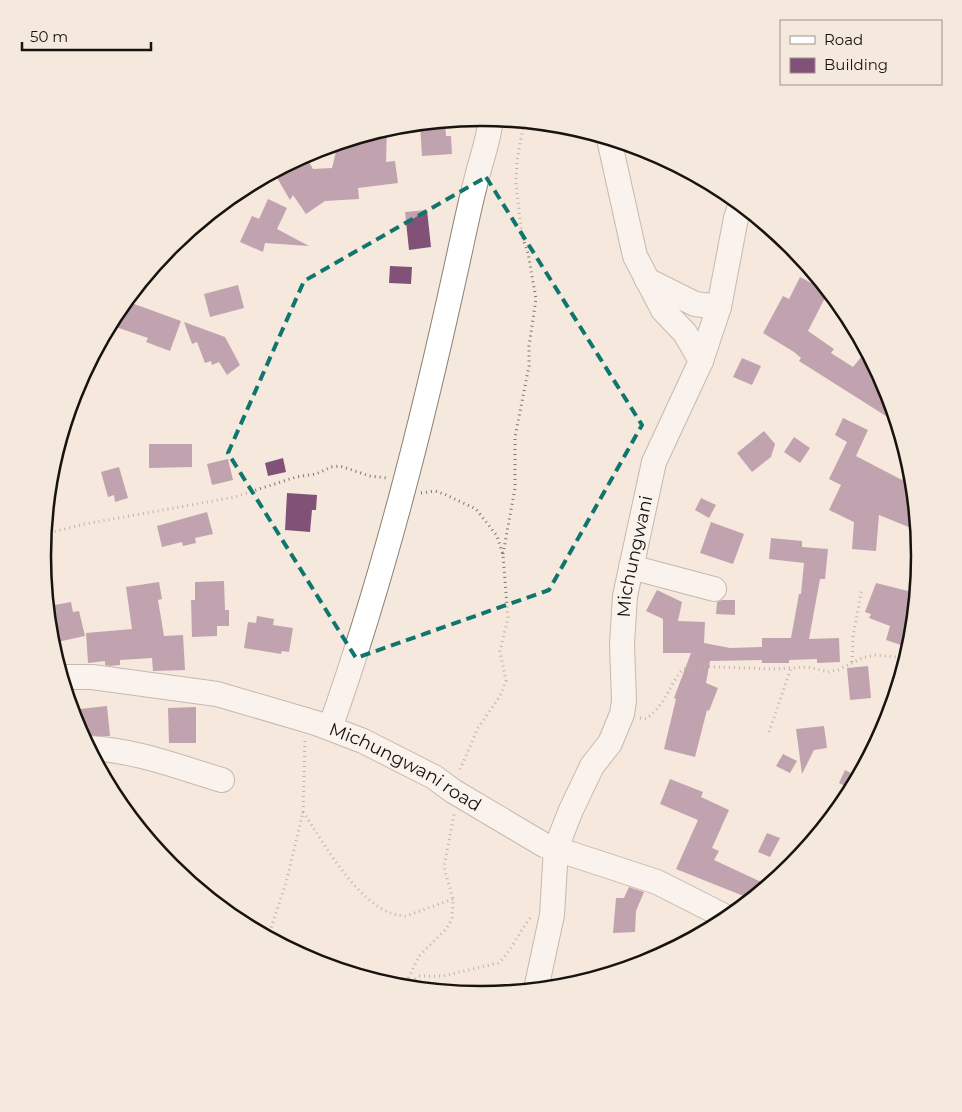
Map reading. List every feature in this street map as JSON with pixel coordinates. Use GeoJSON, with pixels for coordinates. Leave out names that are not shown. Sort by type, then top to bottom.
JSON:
{"type":"FeatureCollection","features":[{"type":"Feature","properties":{"kind":"street"},"geometry":{"type":"LineString","coordinates":[[330,728],[352,665],[403,490],[443,329],[477,175],[489,138],[490,126]]}},
{"type":"Feature","properties":{"kind":"street"},"geometry":{"type":"LineString","coordinates":[[611,147],[635,256],[663,310],[685,333],[701,361]]}},
{"type":"Feature","properties":{"kind":"street","name":"Michungwani"},"geometry":{"type":"LineString","coordinates":[[538,982],[552,915],[556,848],[570,810],[592,766],[610,743],[622,714],[624,701],[623,620],[631,567],[654,462],[701,361],[719,307],[738,212]]}},
{"type":"Feature","properties":{"kind":"street"},"geometry":{"type":"LineString","coordinates":[[647,280],[695,304],[719,307]]}},
{"type":"Feature","properties":{"kind":"street"},"geometry":{"type":"LineString","coordinates":[[631,567],[714,589]]}},
{"type":"Feature","properties":{"kind":"street","name":"Michungwani road"},"geometry":{"type":"LineString","coordinates":[[69,676],[92,677],[217,694],[330,728],[363,741],[434,777],[453,791],[531,838],[657,882],[719,914]]}},
{"type":"Feature","properties":{"kind":"street"},"geometry":{"type":"LineString","coordinates":[[97,748],[111,749],[150,757],[222,780]]}},
{"type":"Feature","properties":{"kind":"path"},"geometry":{"type":"LineString","coordinates":[[503,555],[514,488],[515,437],[529,366],[529,346],[536,299],[528,253],[522,236],[516,184],[517,161],[523,128]]}},
{"type":"Feature","properties":{"kind":"path"},"geometry":{"type":"LineString","coordinates":[[52,532],[85,524],[234,497],[296,477],[316,474],[331,467],[340,466],[403,490],[435,491],[466,503],[486,519],[497,536],[503,555],[508,618],[500,652],[506,681],[500,696],[478,728],[466,751],[453,791],[456,808],[446,846],[444,867],[453,899],[452,919],[446,929],[419,956],[408,979]]}},
{"type":"Feature","properties":{"kind":"path"},"geometry":{"type":"LineString","coordinates":[[852,663],[853,637],[862,588]]}},
{"type":"Feature","properties":{"kind":"path"},"geometry":{"type":"LineString","coordinates":[[622,714],[646,719],[666,699],[683,669],[696,666],[808,667],[828,672],[862,658],[875,655],[898,657]]}},
{"type":"Feature","properties":{"kind":"path"},"geometry":{"type":"LineString","coordinates":[[769,732],[791,668]]}},
{"type":"Feature","properties":{"kind":"path"},"geometry":{"type":"LineString","coordinates":[[270,930],[286,883],[303,812],[304,720]]}},
{"type":"Feature","properties":{"kind":"path"},"geometry":{"type":"LineString","coordinates":[[303,812],[345,872],[370,902],[381,910],[397,916],[406,916],[453,899]]}},
{"type":"Feature","properties":{"kind":"path"},"geometry":{"type":"LineString","coordinates":[[414,980],[419,976],[443,976],[498,963],[505,958],[517,935],[530,917],[552,902]]}},
{"type":"Feature","properties":{"kind":"highlighted area"},"geometry":{"type":"Polygon","coordinates":[[[486,177],[642,425],[549,590],[356,658],[228,453],[304,281],[486,177]]]}},
{"type":"Feature","properties":{"kind":"building"},"geometry":{"type":"Polygon","coordinates":[[[445,128],[446,136],[451,136],[452,154],[422,156],[420,131],[445,128]]]}},
{"type":"Feature","properties":{"kind":"building"},"geometry":{"type":"Polygon","coordinates":[[[387,137],[386,162],[395,161],[398,183],[358,188],[359,199],[325,201],[306,214],[293,195],[290,200],[277,178],[309,163],[313,169],[332,168],[336,152],[387,137]]]}},
{"type":"Feature","properties":{"kind":"building"},"geometry":{"type":"Polygon","coordinates":[[[268,199],[287,208],[277,229],[309,246],[265,243],[263,252],[240,242],[252,216],[259,219],[268,199]]]}},
{"type":"Feature","properties":{"kind":"building"},"geometry":{"type":"Polygon","coordinates":[[[427,210],[431,247],[409,250],[405,212],[427,210]]]}},
{"type":"Feature","properties":{"kind":"building"},"geometry":{"type":"Polygon","coordinates":[[[390,266],[412,267],[411,284],[389,283],[390,266]]]}},
{"type":"Feature","properties":{"kind":"building"},"geometry":{"type":"Polygon","coordinates":[[[800,277],[814,284],[822,294],[825,298],[808,331],[834,349],[831,353],[853,367],[861,357],[888,417],[799,361],[801,358],[794,352],[763,333],[783,296],[789,299],[800,277]]]}},
{"type":"Feature","properties":{"kind":"building"},"geometry":{"type":"Polygon","coordinates":[[[238,285],[244,308],[210,317],[204,294],[238,285]]]}},
{"type":"Feature","properties":{"kind":"building"},"geometry":{"type":"Polygon","coordinates":[[[133,304],[181,321],[170,351],[146,342],[148,338],[117,328],[133,304]]]}},
{"type":"Feature","properties":{"kind":"building"},"geometry":{"type":"Polygon","coordinates":[[[184,322],[225,337],[240,365],[227,375],[219,362],[212,365],[211,361],[205,363],[197,342],[192,344],[184,322]]]}},
{"type":"Feature","properties":{"kind":"building"},"geometry":{"type":"Polygon","coordinates":[[[742,358],[761,366],[752,385],[733,377],[742,358]]]}},
{"type":"Feature","properties":{"kind":"building"},"geometry":{"type":"Polygon","coordinates":[[[843,418],[868,430],[856,456],[902,480],[903,478],[910,528],[879,515],[876,551],[852,549],[854,522],[829,510],[841,485],[829,479],[847,442],[835,435],[843,418]]]}},
{"type":"Feature","properties":{"kind":"building"},"geometry":{"type":"Polygon","coordinates":[[[764,431],[775,444],[771,457],[752,472],[737,453],[764,431]]]}},
{"type":"Feature","properties":{"kind":"building"},"geometry":{"type":"Polygon","coordinates":[[[794,437],[810,448],[800,463],[784,452],[794,437]]]}},
{"type":"Feature","properties":{"kind":"building"},"geometry":{"type":"Polygon","coordinates":[[[149,444],[192,444],[192,467],[149,468],[149,444]]]}},
{"type":"Feature","properties":{"kind":"building"},"geometry":{"type":"Polygon","coordinates":[[[283,458],[286,472],[268,476],[265,463],[283,458]]]}},
{"type":"Feature","properties":{"kind":"building"},"geometry":{"type":"Polygon","coordinates":[[[228,459],[233,480],[212,485],[207,464],[228,459]]]}},
{"type":"Feature","properties":{"kind":"building"},"geometry":{"type":"Polygon","coordinates":[[[119,467],[128,498],[115,502],[114,495],[108,497],[101,472],[119,467]]]}},
{"type":"Feature","properties":{"kind":"building"},"geometry":{"type":"Polygon","coordinates":[[[287,493],[317,495],[316,510],[312,510],[310,532],[285,530],[287,493]]]}},
{"type":"Feature","properties":{"kind":"building"},"geometry":{"type":"Polygon","coordinates":[[[701,498],[716,505],[709,518],[695,510],[701,498]]]}},
{"type":"Feature","properties":{"kind":"building"},"geometry":{"type":"Polygon","coordinates":[[[207,512],[213,534],[195,538],[196,543],[183,546],[182,542],[162,547],[157,526],[207,512]]]}},
{"type":"Feature","properties":{"kind":"building"},"geometry":{"type":"Polygon","coordinates":[[[711,522],[744,534],[733,564],[700,553],[711,522]]]}},
{"type":"Feature","properties":{"kind":"building"},"geometry":{"type":"Polygon","coordinates":[[[771,538],[802,541],[802,547],[828,549],[825,579],[820,579],[809,639],[839,638],[840,662],[817,663],[817,659],[789,660],[789,663],[762,663],[762,660],[710,661],[706,683],[718,688],[709,711],[707,710],[695,757],[664,749],[676,699],[674,698],[691,653],[663,653],[663,619],[646,611],[657,590],[682,602],[678,621],[705,622],[704,643],[730,648],[762,647],[762,638],[791,638],[799,594],[801,594],[804,563],[769,559],[771,538]]]}},
{"type":"Feature","properties":{"kind":"building"},"geometry":{"type":"Polygon","coordinates":[[[224,581],[225,610],[229,610],[229,626],[217,626],[217,636],[192,637],[191,600],[195,600],[195,582],[224,581]]]}},
{"type":"Feature","properties":{"kind":"building"},"geometry":{"type":"Polygon","coordinates":[[[159,582],[162,599],[158,600],[164,636],[183,635],[185,670],[153,671],[152,658],[120,660],[120,665],[110,666],[105,665],[105,661],[88,663],[86,633],[132,629],[126,587],[159,582]]]}},
{"type":"Feature","properties":{"kind":"building"},"geometry":{"type":"Polygon","coordinates":[[[876,583],[909,591],[901,645],[886,640],[890,626],[869,618],[871,614],[865,612],[876,583]]]}},
{"type":"Feature","properties":{"kind":"building"},"geometry":{"type":"Polygon","coordinates":[[[735,600],[735,615],[716,614],[717,602],[735,600]]]}},
{"type":"Feature","properties":{"kind":"building"},"geometry":{"type":"Polygon","coordinates":[[[71,602],[73,612],[79,611],[85,636],[60,641],[54,605],[71,602]]]}},
{"type":"Feature","properties":{"kind":"building"},"geometry":{"type":"Polygon","coordinates":[[[257,616],[274,619],[273,625],[293,628],[289,652],[282,651],[281,654],[244,648],[248,622],[256,623],[257,616]]]}},
{"type":"Feature","properties":{"kind":"building"},"geometry":{"type":"Polygon","coordinates":[[[868,666],[871,698],[850,700],[847,668],[868,666]]]}},
{"type":"Feature","properties":{"kind":"building"},"geometry":{"type":"Polygon","coordinates":[[[107,706],[110,736],[91,736],[80,709],[107,706]]]}},
{"type":"Feature","properties":{"kind":"building"},"geometry":{"type":"Polygon","coordinates":[[[196,707],[196,743],[169,743],[168,708],[196,707]]]}},
{"type":"Feature","properties":{"kind":"building"},"geometry":{"type":"Polygon","coordinates":[[[824,726],[827,748],[814,750],[802,774],[796,729],[824,726]]]}},
{"type":"Feature","properties":{"kind":"building"},"geometry":{"type":"Polygon","coordinates":[[[783,754],[797,761],[790,773],[776,766],[783,754]]]}},
{"type":"Feature","properties":{"kind":"building"},"geometry":{"type":"Polygon","coordinates":[[[845,770],[851,773],[844,785],[839,783],[845,770]]]}},
{"type":"Feature","properties":{"kind":"building"},"geometry":{"type":"Polygon","coordinates":[[[670,779],[703,792],[701,797],[729,810],[712,848],[719,851],[714,860],[761,882],[744,896],[676,869],[698,820],[660,804],[670,779]]]}},
{"type":"Feature","properties":{"kind":"building"},"geometry":{"type":"Polygon","coordinates":[[[767,833],[780,838],[770,857],[758,852],[767,833]]]}},
{"type":"Feature","properties":{"kind":"building"},"geometry":{"type":"Polygon","coordinates":[[[629,887],[644,892],[636,911],[635,932],[613,933],[616,898],[624,898],[629,887]]]}}]}
